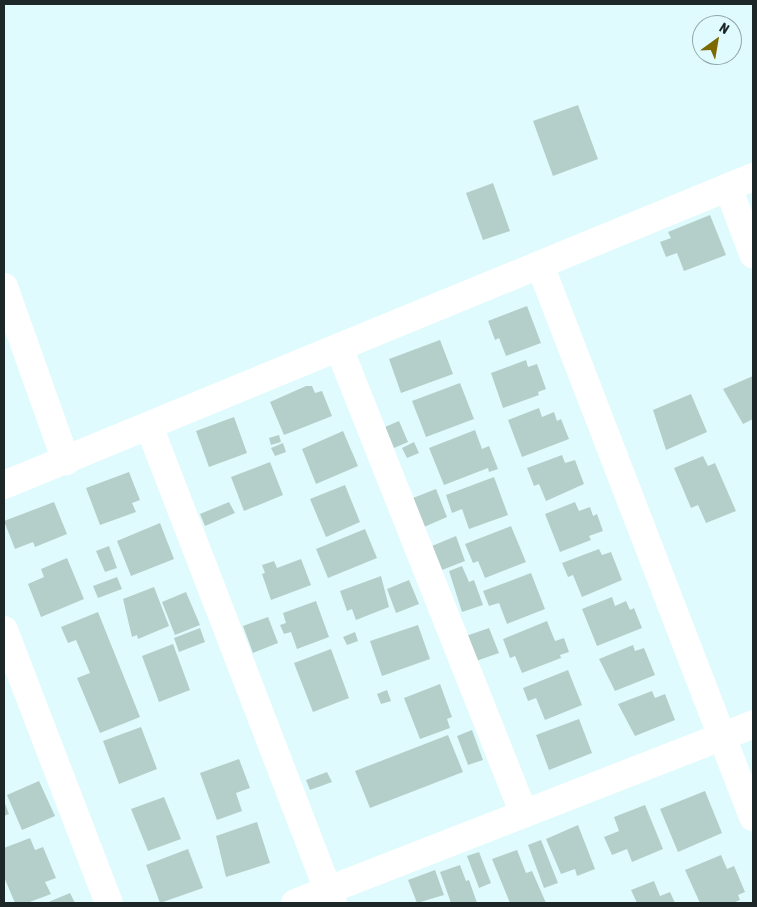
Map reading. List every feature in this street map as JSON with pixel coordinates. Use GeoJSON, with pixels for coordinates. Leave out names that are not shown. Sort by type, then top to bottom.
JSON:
{"type":"FeatureCollection","features":[{"type":"Feature","properties":{"kind":"street"},"geometry":{"type":"LineString","coordinates":[[4,485],[753,176]]}},
{"type":"Feature","properties":{"kind":"street"},"geometry":{"type":"LineString","coordinates":[[728,187],[753,254]]}},
{"type":"Feature","properties":{"kind":"street"},"geometry":{"type":"LineString","coordinates":[[540,265],[753,817]]}},
{"type":"Feature","properties":{"kind":"street"},"geometry":{"type":"LineString","coordinates":[[4,286],[66,461]]}},
{"type":"Feature","properties":{"kind":"street"},"geometry":{"type":"LineString","coordinates":[[339,348],[524,814]]}},
{"type":"Feature","properties":{"kind":"street"},"geometry":{"type":"LineString","coordinates":[[149,426],[330,897]]}},
{"type":"Feature","properties":{"kind":"street"},"geometry":{"type":"LineString","coordinates":[[4,630],[110,903]]}},
{"type":"Feature","properties":{"kind":"street"},"geometry":{"type":"LineString","coordinates":[[295,903],[330,897],[524,814],[753,724]]}},
{"type":"Feature","properties":{"kind":"building"},"geometry":{"type":"Polygon","coordinates":[[[578,105],[598,159],[553,176],[533,121],[578,105]]]}},
{"type":"Feature","properties":{"kind":"building"},"geometry":{"type":"Polygon","coordinates":[[[493,183],[510,231],[483,240],[466,193],[493,183]]]}},
{"type":"Feature","properties":{"kind":"building"},"geometry":{"type":"Polygon","coordinates":[[[710,215],[726,255],[684,271],[677,253],[666,257],[660,242],[671,238],[668,232],[710,215]]]}},
{"type":"Feature","properties":{"kind":"building"},"geometry":{"type":"Polygon","coordinates":[[[527,306],[541,343],[506,356],[499,338],[495,340],[488,321],[527,306]]]}},
{"type":"Feature","properties":{"kind":"building"},"geometry":{"type":"Polygon","coordinates":[[[440,340],[453,374],[401,393],[389,359],[440,340]]]}},
{"type":"Feature","properties":{"kind":"building"},"geometry":{"type":"Polygon","coordinates":[[[526,360],[528,367],[537,364],[546,389],[538,392],[539,395],[503,408],[491,373],[526,360]]]}},
{"type":"Feature","properties":{"kind":"building"},"geometry":{"type":"Polygon","coordinates":[[[753,376],[753,419],[743,424],[723,389],[753,376]]]}},
{"type":"Feature","properties":{"kind":"building"},"geometry":{"type":"Polygon","coordinates":[[[460,383],[474,419],[426,437],[412,401],[460,383]]]}},
{"type":"Feature","properties":{"kind":"building"},"geometry":{"type":"Polygon","coordinates":[[[306,386],[312,386],[315,393],[322,391],[332,416],[284,435],[270,402],[306,386]]]}},
{"type":"Feature","properties":{"kind":"building"},"geometry":{"type":"Polygon","coordinates":[[[691,394],[707,432],[666,450],[653,410],[691,394]]]}},
{"type":"Feature","properties":{"kind":"building"},"geometry":{"type":"Polygon","coordinates":[[[539,408],[542,417],[554,412],[557,421],[561,419],[569,439],[522,457],[508,420],[539,408]]]}},
{"type":"Feature","properties":{"kind":"building"},"geometry":{"type":"Polygon","coordinates":[[[234,417],[247,453],[209,467],[196,431],[234,417]]]}},
{"type":"Feature","properties":{"kind":"building"},"geometry":{"type":"Polygon","coordinates":[[[399,421],[408,442],[394,448],[385,427],[399,421]]]}},
{"type":"Feature","properties":{"kind":"building"},"geometry":{"type":"Polygon","coordinates":[[[475,430],[482,449],[489,446],[498,469],[489,472],[488,468],[444,485],[429,448],[475,430]]]}},
{"type":"Feature","properties":{"kind":"building"},"geometry":{"type":"Polygon","coordinates":[[[343,431],[358,466],[316,484],[302,449],[343,431]]]}},
{"type":"Feature","properties":{"kind":"building"},"geometry":{"type":"Polygon","coordinates":[[[279,435],[281,442],[271,445],[269,438],[279,435]]]}},
{"type":"Feature","properties":{"kind":"building"},"geometry":{"type":"Polygon","coordinates":[[[414,442],[419,453],[407,458],[402,448],[414,442]]]}},
{"type":"Feature","properties":{"kind":"building"},"geometry":{"type":"Polygon","coordinates":[[[283,443],[286,452],[275,456],[271,448],[283,443]]]}},
{"type":"Feature","properties":{"kind":"building"},"geometry":{"type":"Polygon","coordinates":[[[562,455],[565,463],[575,460],[584,484],[546,501],[539,484],[534,486],[527,468],[562,455]]]}},
{"type":"Feature","properties":{"kind":"building"},"geometry":{"type":"Polygon","coordinates":[[[703,456],[708,466],[715,463],[736,511],[706,523],[698,505],[691,508],[674,468],[703,456]]]}},
{"type":"Feature","properties":{"kind":"building"},"geometry":{"type":"Polygon","coordinates":[[[270,462],[283,495],[244,511],[231,477],[270,462]]]}},
{"type":"Feature","properties":{"kind":"building"},"geometry":{"type":"Polygon","coordinates":[[[129,472],[140,500],[132,503],[136,512],[100,525],[86,488],[129,472]]]}},
{"type":"Feature","properties":{"kind":"building"},"geometry":{"type":"Polygon","coordinates":[[[494,477],[508,515],[469,529],[462,509],[452,513],[446,495],[494,477]]]}},
{"type":"Feature","properties":{"kind":"building"},"geometry":{"type":"Polygon","coordinates":[[[345,485],[360,522],[326,537],[310,499],[345,485]]]}},
{"type":"Feature","properties":{"kind":"building"},"geometry":{"type":"Polygon","coordinates":[[[436,489],[447,517],[424,527],[413,498],[436,489]]]}},
{"type":"Feature","properties":{"kind":"building"},"geometry":{"type":"Polygon","coordinates":[[[54,502],[67,534],[35,547],[33,542],[15,549],[4,521],[54,502]]]}},
{"type":"Feature","properties":{"kind":"building"},"geometry":{"type":"Polygon","coordinates":[[[229,502],[235,513],[205,526],[200,514],[229,502]]]}},
{"type":"Feature","properties":{"kind":"building"},"geometry":{"type":"Polygon","coordinates":[[[575,502],[579,511],[590,507],[593,516],[597,514],[603,531],[589,536],[591,540],[560,552],[545,514],[575,502]]]}},
{"type":"Feature","properties":{"kind":"building"},"geometry":{"type":"Polygon","coordinates":[[[160,523],[174,559],[131,576],[117,541],[160,523]]]}},
{"type":"Feature","properties":{"kind":"building"},"geometry":{"type":"Polygon","coordinates":[[[511,526],[526,562],[485,578],[478,561],[473,563],[465,544],[511,526]]]}},
{"type":"Feature","properties":{"kind":"building"},"geometry":{"type":"Polygon","coordinates":[[[365,529],[377,558],[328,578],[316,549],[365,529]]]}},
{"type":"Feature","properties":{"kind":"building"},"geometry":{"type":"Polygon","coordinates":[[[456,536],[465,561],[442,570],[432,546],[456,536]]]}},
{"type":"Feature","properties":{"kind":"building"},"geometry":{"type":"Polygon","coordinates":[[[109,546],[117,568],[105,572],[96,551],[109,546]]]}},
{"type":"Feature","properties":{"kind":"building"},"geometry":{"type":"Polygon","coordinates":[[[599,549],[602,555],[611,552],[622,580],[582,597],[573,575],[568,577],[562,563],[599,549]]]}},
{"type":"Feature","properties":{"kind":"building"},"geometry":{"type":"Polygon","coordinates":[[[67,558],[84,599],[41,617],[28,584],[44,577],[41,569],[67,558]]]}},
{"type":"Feature","properties":{"kind":"building"},"geometry":{"type":"Polygon","coordinates":[[[301,559],[311,585],[271,600],[262,574],[265,573],[262,565],[274,561],[277,568],[301,559]]]}},
{"type":"Feature","properties":{"kind":"building"},"geometry":{"type":"Polygon","coordinates":[[[462,566],[469,582],[474,580],[483,605],[462,612],[449,571],[462,566]]]}},
{"type":"Feature","properties":{"kind":"building"},"geometry":{"type":"Polygon","coordinates":[[[531,573],[545,609],[507,624],[499,603],[489,606],[483,591],[531,573]]]}},
{"type":"Feature","properties":{"kind":"building"},"geometry":{"type":"Polygon","coordinates":[[[381,576],[389,607],[356,620],[352,609],[347,611],[340,591],[381,576]]]}},
{"type":"Feature","properties":{"kind":"building"},"geometry":{"type":"Polygon","coordinates":[[[117,577],[122,589],[98,598],[93,586],[117,577]]]}},
{"type":"Feature","properties":{"kind":"building"},"geometry":{"type":"Polygon","coordinates":[[[409,580],[419,604],[396,613],[387,589],[409,580]]]}},
{"type":"Feature","properties":{"kind":"building"},"geometry":{"type":"Polygon","coordinates":[[[154,587],[169,626],[138,639],[137,635],[132,637],[123,599],[154,587]]]}},
{"type":"Feature","properties":{"kind":"building"},"geometry":{"type":"Polygon","coordinates":[[[186,592],[200,625],[175,635],[162,602],[186,592]]]}},
{"type":"Feature","properties":{"kind":"building"},"geometry":{"type":"Polygon","coordinates":[[[612,597],[615,606],[626,601],[630,610],[634,608],[642,628],[597,646],[582,609],[612,597]]]}},
{"type":"Feature","properties":{"kind":"building"},"geometry":{"type":"Polygon","coordinates":[[[316,601],[329,637],[297,649],[291,632],[284,634],[280,625],[286,623],[283,613],[316,601]]]}},
{"type":"Feature","properties":{"kind":"building"},"geometry":{"type":"Polygon","coordinates":[[[98,612],[140,717],[100,733],[77,678],[90,673],[76,640],[68,643],[61,627],[98,612]]]}},
{"type":"Feature","properties":{"kind":"building"},"geometry":{"type":"Polygon","coordinates":[[[268,617],[278,643],[253,653],[243,626],[268,617]]]}},
{"type":"Feature","properties":{"kind":"building"},"geometry":{"type":"Polygon","coordinates":[[[547,621],[555,641],[564,638],[569,652],[560,655],[561,658],[522,673],[515,656],[510,658],[503,639],[547,621]]]}},
{"type":"Feature","properties":{"kind":"building"},"geometry":{"type":"Polygon","coordinates":[[[418,625],[430,659],[382,676],[370,641],[418,625]]]}},
{"type":"Feature","properties":{"kind":"building"},"geometry":{"type":"Polygon","coordinates":[[[200,628],[205,642],[179,652],[174,638],[200,628]]]}},
{"type":"Feature","properties":{"kind":"building"},"geometry":{"type":"Polygon","coordinates":[[[489,628],[499,653],[476,661],[466,636],[489,628]]]}},
{"type":"Feature","properties":{"kind":"building"},"geometry":{"type":"Polygon","coordinates":[[[355,632],[358,641],[347,645],[343,637],[355,632]]]}},
{"type":"Feature","properties":{"kind":"building"},"geometry":{"type":"Polygon","coordinates":[[[173,644],[190,690],[159,702],[142,656],[173,644]]]}},
{"type":"Feature","properties":{"kind":"building"},"geometry":{"type":"Polygon","coordinates":[[[633,645],[635,651],[644,648],[655,675],[615,691],[599,659],[633,645]]]}},
{"type":"Feature","properties":{"kind":"building"},"geometry":{"type":"Polygon","coordinates":[[[331,649],[349,698],[313,712],[294,663],[331,649]]]}},
{"type":"Feature","properties":{"kind":"building"},"geometry":{"type":"Polygon","coordinates":[[[568,670],[582,705],[545,720],[536,698],[528,701],[523,688],[568,670]]]}},
{"type":"Feature","properties":{"kind":"building"},"geometry":{"type":"Polygon","coordinates":[[[440,684],[452,717],[447,719],[450,728],[420,739],[404,698],[440,684]]]}},
{"type":"Feature","properties":{"kind":"building"},"geometry":{"type":"Polygon","coordinates":[[[387,690],[391,701],[381,704],[377,694],[387,690]]]}},
{"type":"Feature","properties":{"kind":"building"},"geometry":{"type":"Polygon","coordinates":[[[652,691],[655,698],[665,694],[675,720],[635,736],[618,704],[652,691]]]}},
{"type":"Feature","properties":{"kind":"building"},"geometry":{"type":"Polygon","coordinates":[[[579,719],[592,753],[549,770],[536,735],[579,719]]]}},
{"type":"Feature","properties":{"kind":"building"},"geometry":{"type":"Polygon","coordinates":[[[141,727],[157,769],[119,784],[103,741],[141,727]]]}},
{"type":"Feature","properties":{"kind":"building"},"geometry":{"type":"Polygon","coordinates":[[[472,730],[483,760],[468,765],[457,736],[472,730]]]}},
{"type":"Feature","properties":{"kind":"building"},"geometry":{"type":"Polygon","coordinates":[[[448,735],[463,772],[370,808],[355,771],[448,735]]]}},
{"type":"Feature","properties":{"kind":"building"},"geometry":{"type":"Polygon","coordinates":[[[239,759],[250,788],[236,793],[242,811],[217,820],[200,773],[239,759]]]}},
{"type":"Feature","properties":{"kind":"building"},"geometry":{"type":"Polygon","coordinates":[[[327,772],[332,782],[310,790],[306,780],[327,772]]]}},
{"type":"Feature","properties":{"kind":"building"},"geometry":{"type":"Polygon","coordinates":[[[39,781],[55,816],[22,830],[7,795],[39,781]]]}},
{"type":"Feature","properties":{"kind":"building"},"geometry":{"type":"Polygon","coordinates":[[[705,791],[722,833],[678,852],[660,809],[705,791]]]}},
{"type":"Feature","properties":{"kind":"building"},"geometry":{"type":"Polygon","coordinates":[[[164,797],[181,839],[148,851],[131,809],[164,797]]]}},
{"type":"Feature","properties":{"kind":"building"},"geometry":{"type":"Polygon","coordinates":[[[4,801],[9,814],[4,816],[4,801]]]}},
{"type":"Feature","properties":{"kind":"building"},"geometry":{"type":"Polygon","coordinates":[[[645,805],[663,849],[632,862],[627,849],[612,855],[604,837],[619,831],[614,817],[645,805]]]}},
{"type":"Feature","properties":{"kind":"building"},"geometry":{"type":"Polygon","coordinates":[[[257,822],[270,863],[226,877],[216,836],[257,822]]]}},
{"type":"Feature","properties":{"kind":"building"},"geometry":{"type":"Polygon","coordinates":[[[578,825],[595,869],[577,876],[575,869],[561,874],[546,839],[578,825]]]}},
{"type":"Feature","properties":{"kind":"building"},"geometry":{"type":"Polygon","coordinates":[[[30,838],[35,850],[43,847],[56,878],[45,882],[51,894],[27,903],[15,903],[4,877],[4,848],[30,838]]]}},
{"type":"Feature","properties":{"kind":"building"},"geometry":{"type":"Polygon","coordinates":[[[541,840],[558,883],[544,888],[528,845],[541,840]]]}},
{"type":"Feature","properties":{"kind":"building"},"geometry":{"type":"Polygon","coordinates":[[[188,849],[203,888],[160,903],[146,865],[188,849]]]}},
{"type":"Feature","properties":{"kind":"building"},"geometry":{"type":"Polygon","coordinates":[[[517,850],[526,873],[532,871],[546,903],[510,903],[492,859],[517,850]]]}},
{"type":"Feature","properties":{"kind":"building"},"geometry":{"type":"Polygon","coordinates":[[[479,852],[491,883],[479,888],[467,856],[479,852]]]}},
{"type":"Feature","properties":{"kind":"building"},"geometry":{"type":"Polygon","coordinates":[[[721,855],[727,869],[734,866],[745,892],[738,895],[740,900],[733,903],[700,903],[685,870],[721,855]]]}},
{"type":"Feature","properties":{"kind":"building"},"geometry":{"type":"Polygon","coordinates":[[[460,865],[466,881],[469,880],[477,903],[451,903],[440,872],[460,865]]]}},
{"type":"Feature","properties":{"kind":"building"},"geometry":{"type":"Polygon","coordinates":[[[435,870],[444,895],[417,903],[408,880],[435,870]]]}},
{"type":"Feature","properties":{"kind":"building"},"geometry":{"type":"Polygon","coordinates":[[[654,881],[660,896],[670,892],[675,903],[637,903],[631,890],[654,881]]]}},
{"type":"Feature","properties":{"kind":"building"},"geometry":{"type":"Polygon","coordinates":[[[70,893],[75,903],[46,903],[70,893]]]}}]}
